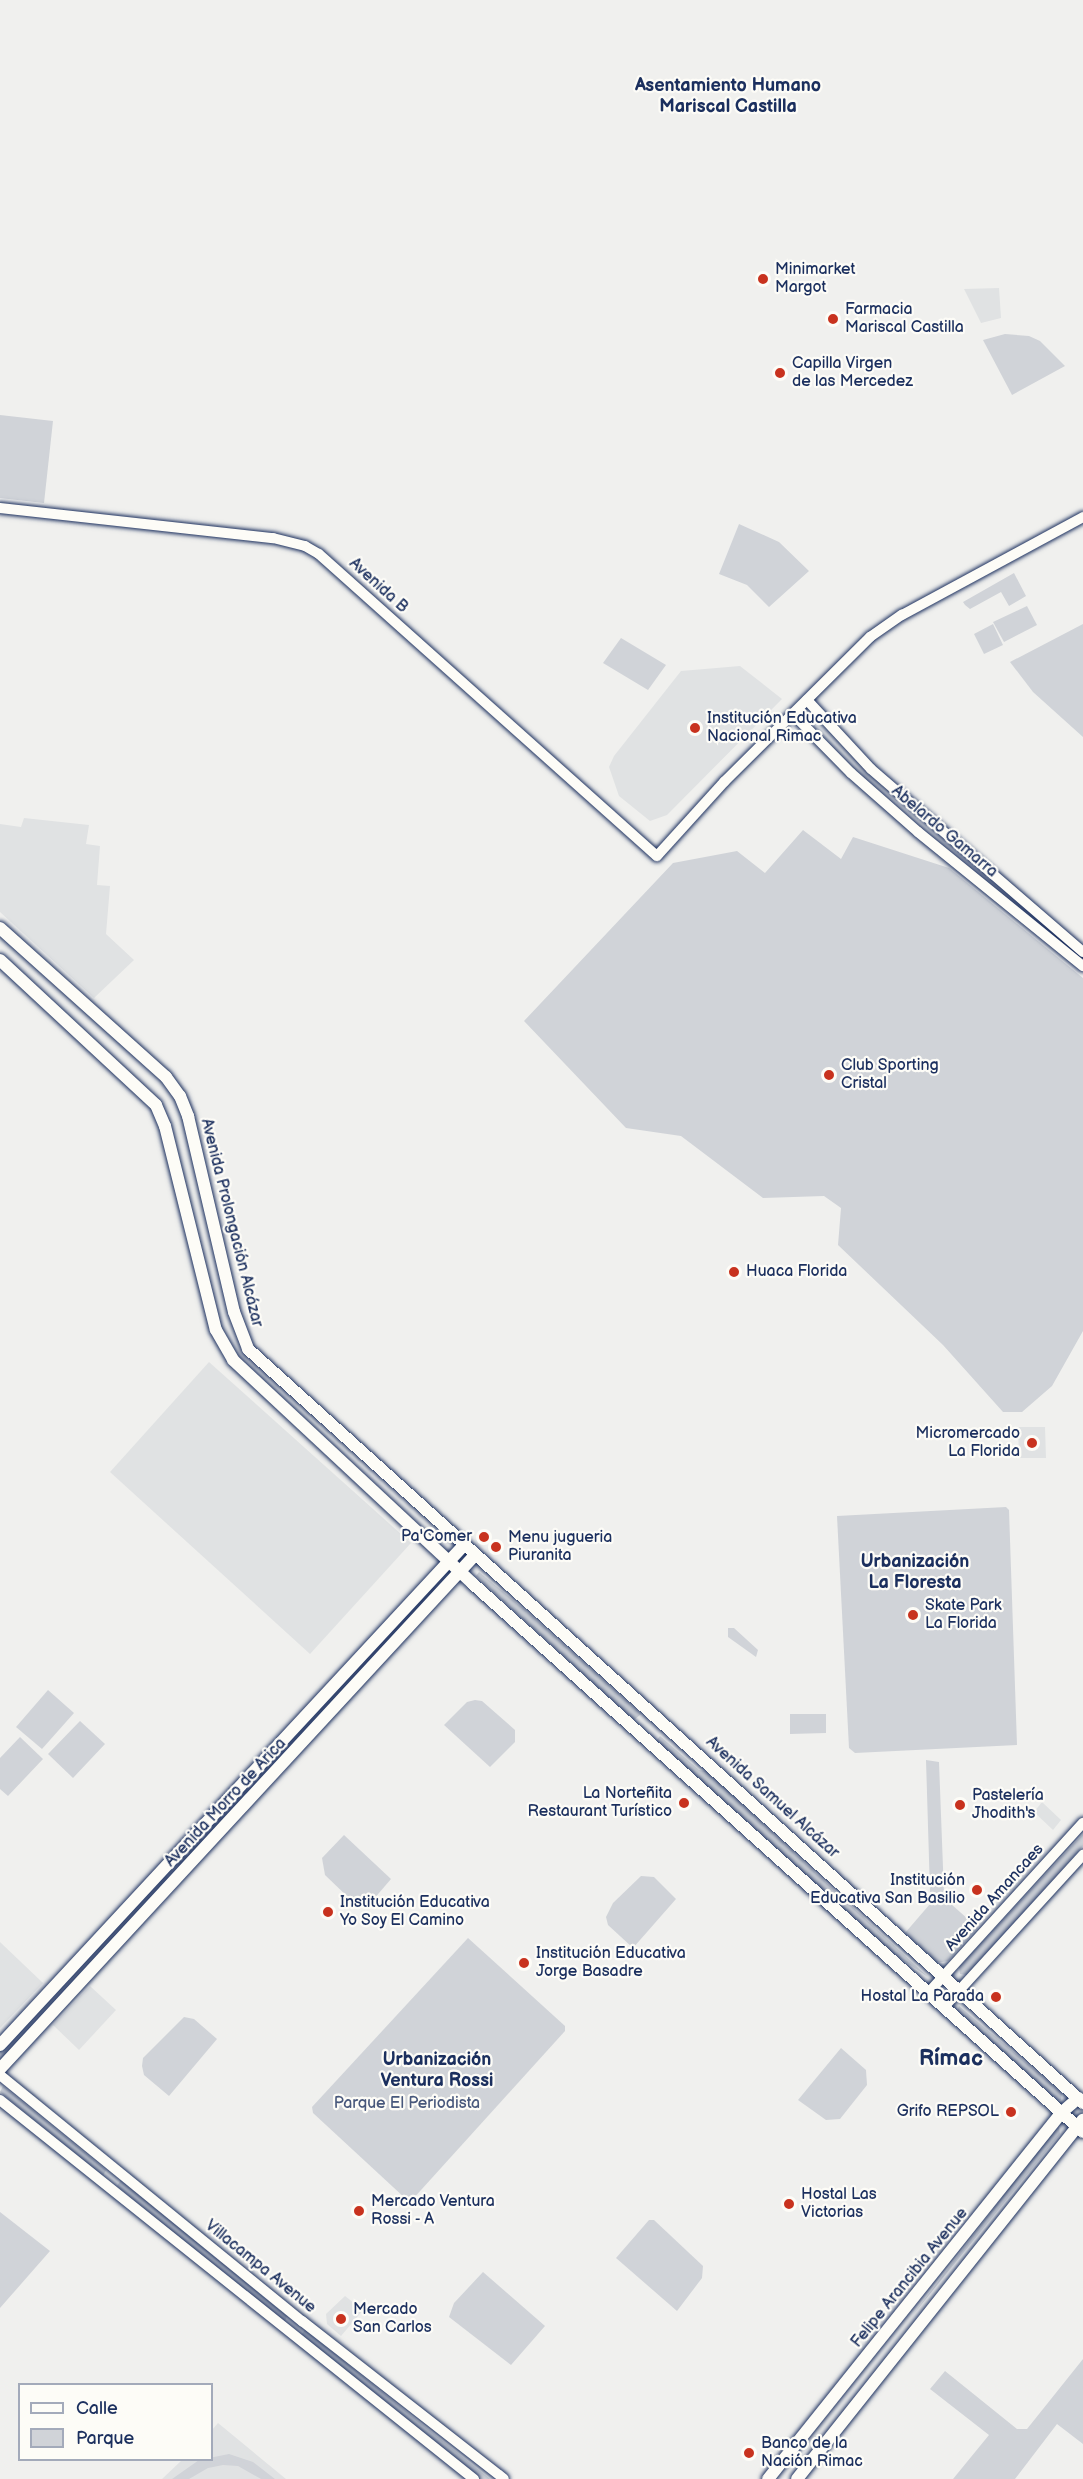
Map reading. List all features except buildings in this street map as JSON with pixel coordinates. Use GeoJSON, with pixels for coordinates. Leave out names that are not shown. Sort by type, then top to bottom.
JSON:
{"type":"FeatureCollection","features":[{"type":"Feature","properties":{"kind":"main road","name":"Avenida Prolongación Alcázar"},"geometry":{"type":"LineString","coordinates":[[0,928],[166,1077],[180,1095],[188,1116],[240,1333],[248,1349],[463,1546]]}},
{"type":"Feature","properties":{"kind":"main road"},"geometry":{"type":"LineString","coordinates":[[0,960],[156,1105],[165,1126],[216,1330],[225,1350],[321,1444],[461,1572],[1061,2113],[1081,2127],[797,2479]]}},
{"type":"Feature","properties":{"kind":"main road"},"geometry":{"type":"LineString","coordinates":[[321,1444],[334,1430]]}},
{"type":"Feature","properties":{"kind":"main road","name":"Avenida Samuel Alcázar"},"geometry":{"type":"LineString","coordinates":[[463,1546],[1080,2100]]}},
{"type":"Feature","properties":{"kind":"main road","name":"Avenida Morro de Arica"},"geometry":{"type":"LineString","coordinates":[[0,2045],[463,1546]]}},
{"type":"Feature","properties":{"kind":"main road","name":"Avenida Morro de Arica"},"geometry":{"type":"LineString","coordinates":[[0,2069],[474,1556]]}},
{"type":"Feature","properties":{"kind":"main road","name":"Felipe Arancibia Avenue"},"geometry":{"type":"LineString","coordinates":[[768,2479],[1061,2113],[1080,2100]]}},
{"type":"Feature","properties":{"kind":"street","name":"Avenida B"},"geometry":{"type":"LineString","coordinates":[[0,508],[273,538],[305,546],[319,554],[657,856],[724,782],[793,714]]}},
{"type":"Feature","properties":{"kind":"street"},"geometry":{"type":"LineString","coordinates":[[793,714],[860,646],[902,615],[1083,517]]}},
{"type":"Feature","properties":{"kind":"street","name":"Abelardo Gamarra"},"geometry":{"type":"LineString","coordinates":[[807,700],[871,769],[1083,952]]}},
{"type":"Feature","properties":{"kind":"street","name":"Abelardo Gamarra"},"geometry":{"type":"LineString","coordinates":[[793,714],[851,773],[918,832],[1083,966]]}},
{"type":"Feature","properties":{"kind":"street"},"geometry":{"type":"LineString","coordinates":[[918,832],[929,819]]}},
{"type":"Feature","properties":{"kind":"street","name":"Avenida Amancaes"},"geometry":{"type":"LineString","coordinates":[[929,1992],[1083,1824]]}},
{"type":"Feature","properties":{"kind":"street"},"geometry":{"type":"LineString","coordinates":[[945,2006],[1083,1855]]}},
{"type":"Feature","properties":{"kind":"street","name":"Villacampa Avenue"},"geometry":{"type":"LineString","coordinates":[[0,2075],[302,2321],[504,2479]]}},
{"type":"Feature","properties":{"kind":"street","name":"Villacampa Avenue"},"geometry":{"type":"LineString","coordinates":[[0,2100],[474,2479]]}},
{"type":"Feature","properties":{"kind":"shaded area"},"geometry":{"type":"Polygon","coordinates":[[[999,288],[1001,318],[981,323],[964,289],[999,288]]]}},
{"type":"Feature","properties":{"kind":"shaded area","name":"Institución Educativa Nacional Rimac"},"geometry":{"type":"Polygon","coordinates":[[[740,666],[782,699],[667,815],[650,821],[619,796],[609,767],[614,756],[681,671],[740,666]]]}},
{"type":"Feature","properties":{"kind":"shaded area"},"geometry":{"type":"Polygon","coordinates":[[[24,818],[89,825],[86,844],[100,846],[97,885],[110,886],[106,934],[134,960],[94,998],[0,912],[0,824],[21,827],[24,818]]]}},
{"type":"Feature","properties":{"kind":"shaded area"},"geometry":{"type":"Polygon","coordinates":[[[209,1362],[411,1543],[310,1654],[110,1472],[209,1362]]]}},
{"type":"Feature","properties":{"kind":"shaded area","name":"Micromercado La Florida"},"geometry":{"type":"Polygon","coordinates":[[[1018,1427],[1045,1427],[1046,1458],[1019,1458],[1018,1427]]]}},
{"type":"Feature","properties":{"kind":"shaded area"},"geometry":{"type":"Polygon","coordinates":[[[1042,1802],[1061,1820],[1053,1830],[1034,1812],[1042,1802]]]}},
{"type":"Feature","properties":{"kind":"shaded area"},"geometry":{"type":"Polygon","coordinates":[[[0,1942],[43,1983],[0,2028],[0,1942]]]}},
{"type":"Feature","properties":{"kind":"shaded area"},"geometry":{"type":"Polygon","coordinates":[[[90,1986],[116,2010],[79,2050],[53,2025],[90,1986]]]}},
{"type":"Feature","properties":{"kind":"shaded area","name":"Mercado San Carlos"},"geometry":{"type":"Polygon","coordinates":[[[345,2296],[363,2310],[341,2336],[327,2324],[326,2314],[345,2296]]]}},
{"type":"Feature","properties":{"kind":"shaded area"},"geometry":{"type":"Polygon","coordinates":[[[218,2423],[286,2479],[162,2479],[181,2461],[213,2461],[213,2429],[218,2423]]]}},
{"type":"Feature","properties":{"kind":"green space"},"geometry":{"type":"Polygon","coordinates":[[[1005,334],[1029,336],[1040,341],[1065,366],[1012,395],[983,340],[1005,334]]]}},
{"type":"Feature","properties":{"kind":"green space"},"geometry":{"type":"Polygon","coordinates":[[[0,415],[53,421],[44,503],[0,498],[0,415]]]}},
{"type":"Feature","properties":{"kind":"green space"},"geometry":{"type":"Polygon","coordinates":[[[739,524],[779,542],[809,571],[769,607],[747,585],[719,574],[739,524]]]}},
{"type":"Feature","properties":{"kind":"green space"},"geometry":{"type":"Polygon","coordinates":[[[1014,573],[1026,596],[1009,606],[1001,592],[970,609],[963,602],[1014,573]]]}},
{"type":"Feature","properties":{"kind":"green space"},"geometry":{"type":"Polygon","coordinates":[[[1027,606],[1037,625],[1004,642],[993,622],[1027,606]]]}},
{"type":"Feature","properties":{"kind":"green space"},"geometry":{"type":"Polygon","coordinates":[[[993,624],[1003,645],[984,654],[974,634],[993,624]]]}},
{"type":"Feature","properties":{"kind":"green space"},"geometry":{"type":"Polygon","coordinates":[[[1083,624],[1083,737],[1033,692],[1010,662],[1083,624]]]}},
{"type":"Feature","properties":{"kind":"green space"},"geometry":{"type":"Polygon","coordinates":[[[621,638],[666,665],[648,690],[603,663],[621,638]]]}},
{"type":"Feature","properties":{"kind":"green space","name":"Club Sporting Cristal"},"geometry":{"type":"Polygon","coordinates":[[[803,830],[841,859],[853,837],[949,868],[1083,978],[1083,1331],[1052,1386],[1022,1412],[1003,1412],[943,1345],[838,1245],[841,1208],[824,1196],[763,1198],[681,1136],[626,1128],[524,1021],[673,863],[737,851],[765,873],[803,830]]]}},
{"type":"Feature","properties":{"kind":"green space"},"geometry":{"type":"Polygon","coordinates":[[[1006,1507],[1009,1510],[1017,1745],[855,1753],[849,1748],[837,1516],[1006,1507]]]}},
{"type":"Feature","properties":{"kind":"green space"},"geometry":{"type":"Polygon","coordinates":[[[479,1572],[641,1714],[634,1720],[476,1576],[479,1572]]]}},
{"type":"Feature","properties":{"kind":"green space"},"geometry":{"type":"Polygon","coordinates":[[[432,1585],[438,1591],[181,1868],[175,1862],[432,1585]]]}},
{"type":"Feature","properties":{"kind":"green space"},"geometry":{"type":"Polygon","coordinates":[[[728,1628],[734,1628],[758,1650],[756,1657],[728,1637],[728,1628]]]}},
{"type":"Feature","properties":{"kind":"green space"},"geometry":{"type":"Polygon","coordinates":[[[48,1690],[74,1713],[42,1749],[16,1727],[48,1690]]]}},
{"type":"Feature","properties":{"kind":"green space"},"geometry":{"type":"Polygon","coordinates":[[[482,1701],[515,1730],[515,1742],[490,1767],[444,1725],[467,1702],[482,1701]]]}},
{"type":"Feature","properties":{"kind":"green space"},"geometry":{"type":"Polygon","coordinates":[[[790,1714],[826,1714],[826,1733],[790,1734],[790,1714]]]}},
{"type":"Feature","properties":{"kind":"green space"},"geometry":{"type":"Polygon","coordinates":[[[80,1721],[105,1744],[73,1778],[48,1754],[80,1721]]]}},
{"type":"Feature","properties":{"kind":"green space"},"geometry":{"type":"Polygon","coordinates":[[[660,1736],[699,1770],[706,1771],[928,1977],[881,1945],[656,1741],[660,1736]]]}},
{"type":"Feature","properties":{"kind":"green space"},"geometry":{"type":"Polygon","coordinates":[[[20,1737],[43,1759],[8,1796],[0,1789],[0,1758],[20,1737]]]}},
{"type":"Feature","properties":{"kind":"green space"},"geometry":{"type":"Polygon","coordinates":[[[926,1760],[939,1762],[944,1894],[930,1892],[926,1760]]]}},
{"type":"Feature","properties":{"kind":"green space"},"geometry":{"type":"Polygon","coordinates":[[[1083,1834],[1083,1846],[967,1975],[960,1974],[959,1967],[1083,1834]]]}},
{"type":"Feature","properties":{"kind":"green space"},"geometry":{"type":"Polygon","coordinates":[[[344,1835],[391,1879],[373,1900],[351,1900],[325,1875],[322,1858],[344,1835]]]}},
{"type":"Feature","properties":{"kind":"green space"},"geometry":{"type":"Polygon","coordinates":[[[164,1874],[170,1879],[0,2063],[0,2049],[164,1874]]]}},
{"type":"Feature","properties":{"kind":"green space"},"geometry":{"type":"Polygon","coordinates":[[[641,1876],[654,1877],[676,1899],[633,1948],[608,1925],[606,1917],[613,1903],[641,1876]]]}},
{"type":"Feature","properties":{"kind":"green space"},"geometry":{"type":"Polygon","coordinates":[[[937,1902],[951,1904],[978,1928],[948,1961],[942,1962],[936,1962],[905,1933],[930,1904],[937,1902]]]}},
{"type":"Feature","properties":{"kind":"green space","name":"Parque El Periodista"},"geometry":{"type":"Polygon","coordinates":[[[468,1938],[565,2026],[565,2031],[412,2200],[406,2199],[313,2113],[312,2107],[468,1938]]]}},
{"type":"Feature","properties":{"kind":"green space"},"geometry":{"type":"Polygon","coordinates":[[[959,2006],[1062,2093],[1061,2100],[1055,2101],[957,2012],[959,2006]]]}},
{"type":"Feature","properties":{"kind":"green space"},"geometry":{"type":"Polygon","coordinates":[[[184,2017],[194,2019],[217,2039],[169,2096],[144,2075],[143,2058],[184,2017]]]}},
{"type":"Feature","properties":{"kind":"green space"},"geometry":{"type":"Polygon","coordinates":[[[841,2048],[866,2070],[867,2085],[840,2119],[826,2120],[798,2100],[841,2048]]]}},
{"type":"Feature","properties":{"kind":"green space"},"geometry":{"type":"Polygon","coordinates":[[[3,2086],[106,2170],[103,2176],[0,2092],[3,2086]]]}},
{"type":"Feature","properties":{"kind":"green space"},"geometry":{"type":"Polygon","coordinates":[[[1059,2127],[1060,2134],[912,2316],[1054,2129],[1059,2127]]]}},
{"type":"Feature","properties":{"kind":"green space"},"geometry":{"type":"Polygon","coordinates":[[[121,2180],[287,2316],[284,2324],[117,2186],[121,2180]]]}},
{"type":"Feature","properties":{"kind":"green space"},"geometry":{"type":"Polygon","coordinates":[[[0,2212],[50,2251],[0,2308],[0,2212]]]}},
{"type":"Feature","properties":{"kind":"green space"},"geometry":{"type":"Polygon","coordinates":[[[649,2220],[654,2220],[703,2266],[702,2278],[677,2311],[616,2258],[649,2220]]]}},
{"type":"Feature","properties":{"kind":"green space"},"geometry":{"type":"Polygon","coordinates":[[[483,2272],[545,2326],[511,2365],[449,2317],[454,2303],[483,2272]]]}},
{"type":"Feature","properties":{"kind":"green space"},"geometry":{"type":"Polygon","coordinates":[[[305,2330],[490,2479],[479,2479],[301,2335],[305,2330]]]}},
{"type":"Feature","properties":{"kind":"green space"},"geometry":{"type":"Polygon","coordinates":[[[1083,2359],[1083,2444],[1057,2424],[1015,2479],[953,2479],[989,2435],[930,2389],[945,2371],[1017,2429],[1027,2429],[1083,2359]]]}},
{"type":"Feature","properties":{"kind":"green space"},"geometry":{"type":"Polygon","coordinates":[[[229,2454],[253,2462],[275,2479],[261,2479],[238,2466],[223,2465],[208,2468],[189,2479],[172,2479],[198,2461],[213,2461],[213,2457],[229,2454]]]}},
{"type":"Feature","properties":{"kind":"place","name":"Minimarket Margot"},"geometry":{"type":"Point","coordinates":[763,279]}},
{"type":"Feature","properties":{"kind":"place","name":"Farmacia Mariscal Castilla"},"geometry":{"type":"Point","coordinates":[833,319]}},
{"type":"Feature","properties":{"kind":"place","name":"Capilla Virgen de las Mercedez"},"geometry":{"type":"Point","coordinates":[780,373]}},
{"type":"Feature","properties":{"kind":"place","name":"Institución Educativa Nacional Rimac"},"geometry":{"type":"Point","coordinates":[695,728]}},
{"type":"Feature","properties":{"kind":"place","name":"Club Sporting Cristal"},"geometry":{"type":"Point","coordinates":[829,1075]}},
{"type":"Feature","properties":{"kind":"place","name":"Huaca Florida"},"geometry":{"type":"Point","coordinates":[734,1272]}},
{"type":"Feature","properties":{"kind":"place","name":"Micromercado La Florida"},"geometry":{"type":"Point","coordinates":[1032,1443]}},
{"type":"Feature","properties":{"kind":"place","name":"Pa'Comer"},"geometry":{"type":"Point","coordinates":[484,1537]}},
{"type":"Feature","properties":{"kind":"place","name":"Menu jugueria Piuranita"},"geometry":{"type":"Point","coordinates":[496,1547]}},
{"type":"Feature","properties":{"kind":"place","name":"Skate Park La Florida"},"geometry":{"type":"Point","coordinates":[913,1615]}},
{"type":"Feature","properties":{"kind":"place","name":"La Norteñita Restaurant Turístico"},"geometry":{"type":"Point","coordinates":[684,1803]}},
{"type":"Feature","properties":{"kind":"place","name":"Pastelería Jhodith's"},"geometry":{"type":"Point","coordinates":[960,1805]}},
{"type":"Feature","properties":{"kind":"place","name":"Institución Educativa San Basilio"},"geometry":{"type":"Point","coordinates":[977,1890]}},
{"type":"Feature","properties":{"kind":"place","name":"Institución Educativa Yo Soy El Camino"},"geometry":{"type":"Point","coordinates":[328,1912]}},
{"type":"Feature","properties":{"kind":"place","name":"Institución Educativa Jorge Basadre"},"geometry":{"type":"Point","coordinates":[524,1963]}},
{"type":"Feature","properties":{"kind":"place","name":"Hostal La Parada"},"geometry":{"type":"Point","coordinates":[996,1997]}},
{"type":"Feature","properties":{"kind":"place","name":"Grifo REPSOL"},"geometry":{"type":"Point","coordinates":[1011,2112]}},
{"type":"Feature","properties":{"kind":"place","name":"Hostal Las Victorias"},"geometry":{"type":"Point","coordinates":[789,2204]}},
{"type":"Feature","properties":{"kind":"place","name":"Mercado Ventura Rossi - A"},"geometry":{"type":"Point","coordinates":[359,2211]}},
{"type":"Feature","properties":{"kind":"place","name":"Mercado San Carlos"},"geometry":{"type":"Point","coordinates":[341,2319]}},
{"type":"Feature","properties":{"kind":"place","name":"Banco de la Nación Rimac"},"geometry":{"type":"Point","coordinates":[749,2453]}},
{"type":"Feature","properties":{"kind":"district","name":"Asentamiento Humano Mariscal Castilla"},"geometry":{"type":"Point","coordinates":[728,97]}},
{"type":"Feature","properties":{"kind":"district","name":"Urbanización La Floresta"},"geometry":{"type":"Point","coordinates":[915,1573]}},
{"type":"Feature","properties":{"kind":"district","name":"Rímac"},"geometry":{"type":"Point","coordinates":[951,2059]}},
{"type":"Feature","properties":{"kind":"district","name":"Urbanización Ventura Rossi"},"geometry":{"type":"Point","coordinates":[437,2071]}}]}
